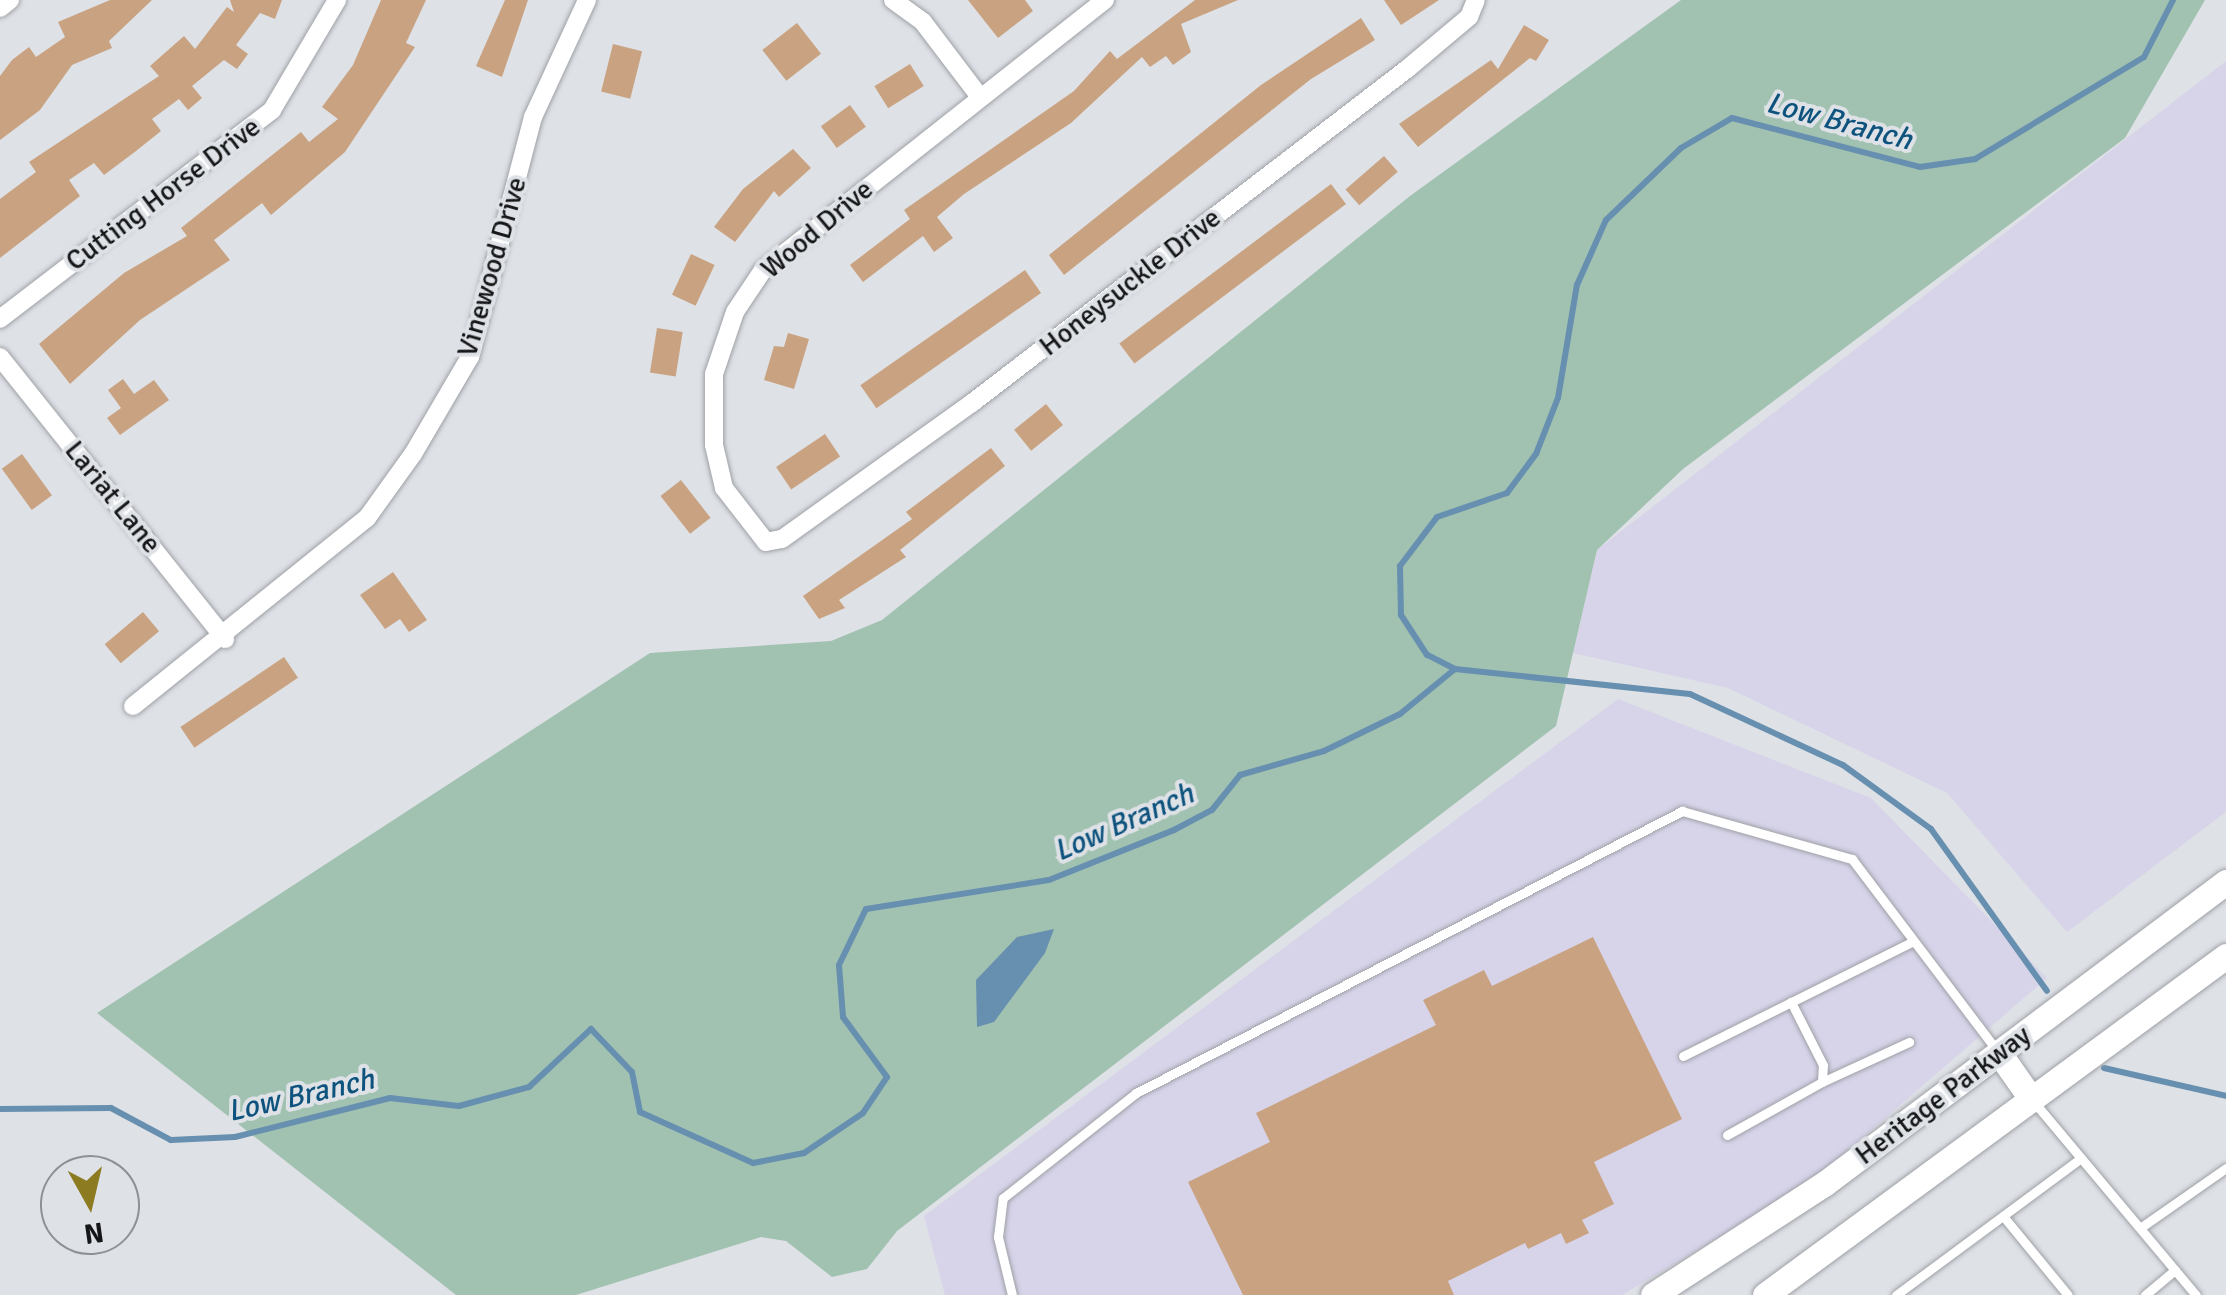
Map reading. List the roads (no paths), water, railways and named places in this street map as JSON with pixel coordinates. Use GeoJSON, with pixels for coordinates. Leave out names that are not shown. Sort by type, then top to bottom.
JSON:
{"type":"FeatureCollection","features":[{"type":"Feature","properties":{"kind":"main road","name":"Heritage Parkway"},"geometry":{"type":"LineString","coordinates":[[1652,1295],[1824,1184],[2226,882]]}},
{"type":"Feature","properties":{"kind":"main road","name":"Heritage Parkway"},"geometry":{"type":"LineString","coordinates":[[1765,1295],[2226,956]]}},
{"type":"Feature","properties":{"kind":"main road"},"geometry":{"type":"LineString","coordinates":[[1999,1053],[2032,1100]]}},
{"type":"Feature","properties":{"kind":"street"},"geometry":{"type":"LineString","coordinates":[[0,8],[10,0]]}},
{"type":"Feature","properties":{"kind":"street","name":"Cutting Horse Drive"},"geometry":{"type":"LineString","coordinates":[[0,319],[272,110],[337,0]]}},
{"type":"Feature","properties":{"kind":"street","name":"Vinewood Drive"},"geometry":{"type":"LineString","coordinates":[[133,706],[225,639],[366,518],[470,357],[532,117],[587,0]]}},
{"type":"Feature","properties":{"kind":"street"},"geometry":{"type":"LineString","coordinates":[[892,0],[923,22],[980,98]]}},
{"type":"Feature","properties":{"kind":"street","name":"Wood Drive"},"geometry":{"type":"LineString","coordinates":[[766,542],[729,498],[714,445],[714,374],[735,312],[762,270],[1105,0]]}},
{"type":"Feature","properties":{"kind":"street","name":"Honeysuckle Drive"},"geometry":{"type":"LineString","coordinates":[[766,542],[782,539],[988,391],[1407,68],[1469,18],[1476,0]]}},
{"type":"Feature","properties":{"kind":"street","name":"Lariat Lane"},"geometry":{"type":"LineString","coordinates":[[0,357],[225,639]]}},
{"type":"Feature","properties":{"kind":"lane"},"geometry":{"type":"LineString","coordinates":[[1012,1295],[998,1237],[1002,1198],[1136,1093],[1682,810],[1852,859],[1999,1053]]}},
{"type":"Feature","properties":{"kind":"lane"},"geometry":{"type":"LineString","coordinates":[[1683,1056],[1912,942]]}},
{"type":"Feature","properties":{"kind":"lane"},"geometry":{"type":"LineString","coordinates":[[1790,1002],[1823,1065],[1822,1082]]}},
{"type":"Feature","properties":{"kind":"lane"},"geometry":{"type":"LineString","coordinates":[[1727,1135],[1822,1082],[1909,1042]]}},
{"type":"Feature","properties":{"kind":"lane"},"geometry":{"type":"LineString","coordinates":[[2032,1100],[2196,1295]]}},
{"type":"Feature","properties":{"kind":"lane"},"geometry":{"type":"LineString","coordinates":[[1896,1295],[2081,1158]]}},
{"type":"Feature","properties":{"kind":"lane"},"geometry":{"type":"LineString","coordinates":[[2140,1228],[2226,1168]]}},
{"type":"Feature","properties":{"kind":"lane"},"geometry":{"type":"LineString","coordinates":[[2003,1216],[2068,1295]]}},
{"type":"Feature","properties":{"kind":"lane"},"geometry":{"type":"LineString","coordinates":[[2146,1295],[2176,1270]]}},
{"type":"Feature","properties":{"kind":"water"},"geometry":{"type":"Polygon","coordinates":[[[1054,929],[1045,953],[994,1022],[977,1027],[976,980],[1017,937],[1054,929]]]}},
{"type":"Feature","properties":{"kind":"waterway","name":"Low Branch"},"geometry":{"type":"LineString","coordinates":[[0,1109],[111,1108],[171,1140],[235,1137],[390,1098],[459,1106],[529,1087],[591,1029],[632,1072],[640,1112],[753,1163],[804,1153],[863,1113],[887,1077],[843,1017],[839,965],[866,909],[1049,880],[1174,830],[1212,810],[1240,775],[1324,751],[1400,714],[1455,669],[1427,655],[1401,615],[1400,566],[1437,517],[1507,493],[1536,454],[1558,398],[1577,285],[1606,220],[1681,148],[1732,118],[1920,167],[1975,159],[2144,57],[2173,0]]}},
{"type":"Feature","properties":{"kind":"waterway"},"geometry":{"type":"LineString","coordinates":[[1455,669],[1690,694],[1843,765],[1931,829],[2047,991]]}},
{"type":"Feature","properties":{"kind":"waterway"},"geometry":{"type":"LineString","coordinates":[[2104,1068],[2226,1096]]}}]}
